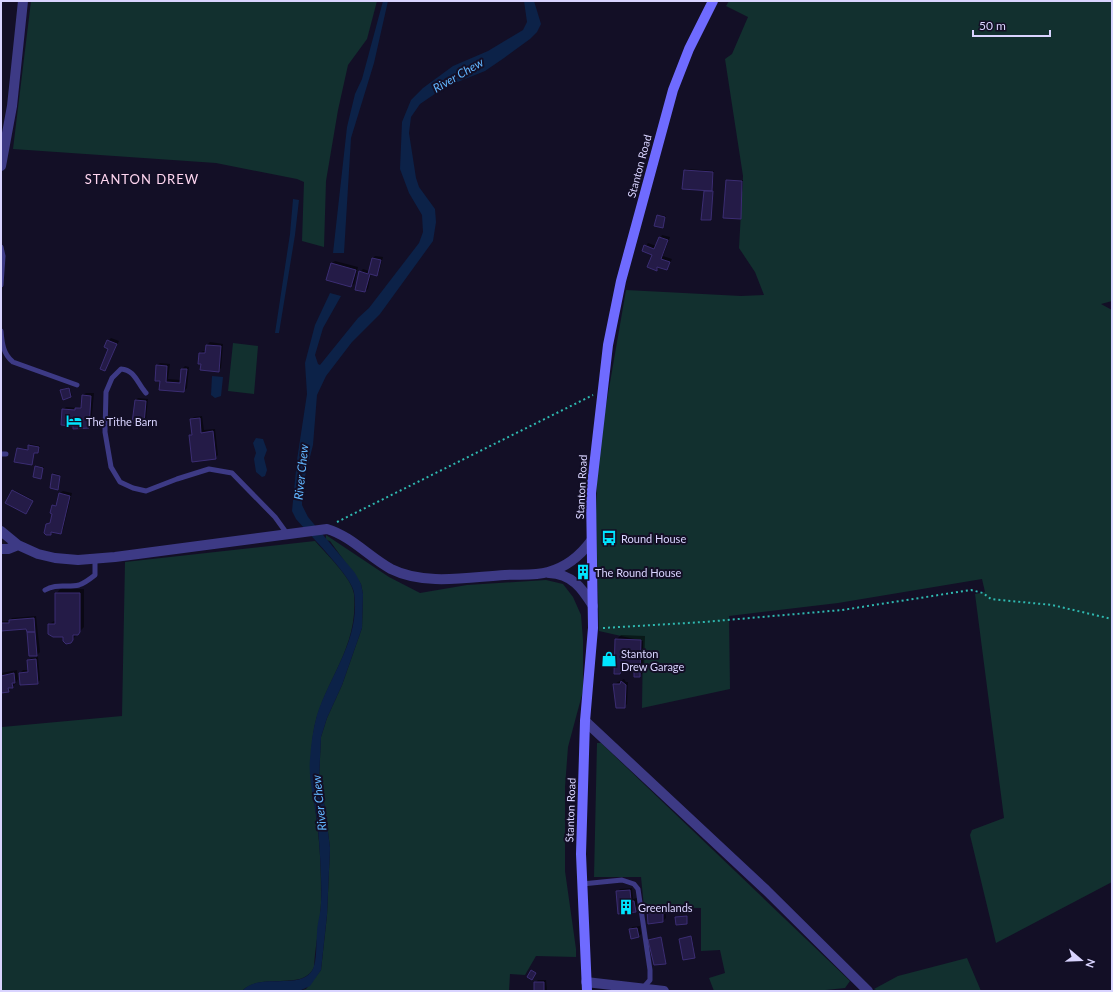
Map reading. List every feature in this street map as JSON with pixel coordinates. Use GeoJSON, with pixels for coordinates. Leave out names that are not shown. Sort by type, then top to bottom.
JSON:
{"type":"FeatureCollection","features":[{"type":"Feature","properties":{"kind":"main road","name":"Stanton Road"},"geometry":{"type":"LineString","coordinates":[[587,986],[582,884],[585,721],[593,628],[591,493],[601,397],[608,344],[621,281],[654,153],[673,90],[689,49],[713,1]]}},
{"type":"Feature","properties":{"kind":"street"},"geometry":{"type":"LineString","coordinates":[[1,166],[12,106],[24,1]]}},
{"type":"Feature","properties":{"kind":"street"},"geometry":{"type":"LineString","coordinates":[[1,531],[18,545],[38,554],[55,558],[95,559],[329,530],[338,532],[392,569],[421,578],[446,579],[547,572],[562,573],[584,591],[593,606]]}},
{"type":"Feature","properties":{"kind":"street"},"geometry":{"type":"LineString","coordinates":[[547,572],[570,564],[582,554],[591,541]]}},
{"type":"Feature","properties":{"kind":"street"},"geometry":{"type":"LineString","coordinates":[[1,549],[8,550],[18,545]]}},
{"type":"Feature","properties":{"kind":"street"},"geometry":{"type":"LineString","coordinates":[[585,721],[761,885],[868,991]]}},
{"type":"Feature","properties":{"kind":"street"},"geometry":{"type":"LineString","coordinates":[[587,986],[643,988],[664,991]]}},
{"type":"Feature","properties":{"kind":"lane"},"geometry":{"type":"LineString","coordinates":[[1,247],[3,256],[1,285]]}},
{"type":"Feature","properties":{"kind":"lane"},"geometry":{"type":"LineString","coordinates":[[1,331],[4,350],[8,358],[13,362],[77,385]]}},
{"type":"Feature","properties":{"kind":"lane"},"geometry":{"type":"LineString","coordinates":[[146,393],[133,374],[126,369],[121,369],[112,378],[106,392],[105,432],[111,467],[120,482],[133,488],[146,491],[209,469],[232,473],[293,535]]}},
{"type":"Feature","properties":{"kind":"lane"},"geometry":{"type":"LineString","coordinates":[[45,590],[52,586],[78,585],[87,581],[95,575],[95,559]]}},
{"type":"Feature","properties":{"kind":"lane"},"geometry":{"type":"LineString","coordinates":[[582,884],[622,880],[634,884],[638,889],[650,970],[650,980],[643,988]]}},
{"type":"Feature","properties":{"kind":"path"},"geometry":{"type":"LineString","coordinates":[[329,530],[335,523],[592,395],[601,397]]}},
{"type":"Feature","properties":{"kind":"path"},"geometry":{"type":"LineString","coordinates":[[593,628],[704,622],[842,610],[971,590],[983,593],[990,599],[1052,605],[1112,619]]}},
{"type":"Feature","properties":{"kind":"green space"},"geometry":{"type":"Polygon","coordinates":[[[31,1],[377,1],[367,39],[348,65],[338,110],[326,181],[324,247],[302,241],[304,182],[297,179],[216,163],[13,149],[31,1]]]}},
{"type":"Feature","properties":{"kind":"green space"},"geometry":{"type":"Polygon","coordinates":[[[729,1],[1112,1],[1112,301],[1101,304],[1112,310],[1112,882],[996,943],[970,835],[972,830],[1004,818],[975,594],[985,592],[982,579],[838,603],[729,616],[730,689],[642,708],[643,641],[599,631],[596,514],[598,452],[626,290],[741,296],[764,295],[755,272],[739,248],[743,176],[725,59],[732,54],[748,17],[726,6],[729,1]]]}},
{"type":"Feature","properties":{"kind":"green space"},"geometry":{"type":"Polygon","coordinates":[[[233,343],[258,346],[254,394],[228,391],[233,343]]]}},
{"type":"Feature","properties":{"kind":"green space"},"geometry":{"type":"Polygon","coordinates":[[[326,535],[389,577],[420,593],[467,585],[546,580],[563,584],[573,597],[581,615],[583,640],[583,691],[568,747],[565,787],[565,871],[576,957],[536,956],[525,975],[510,974],[509,991],[299,991],[306,989],[321,970],[327,915],[330,848],[325,808],[319,779],[321,737],[327,718],[342,685],[362,628],[363,594],[361,584],[330,541],[326,540],[326,535]]]}},
{"type":"Feature","properties":{"kind":"green space"},"geometry":{"type":"Polygon","coordinates":[[[315,541],[338,566],[349,581],[354,594],[354,615],[351,633],[345,651],[317,717],[311,750],[312,780],[321,867],[321,904],[314,967],[309,974],[301,978],[260,982],[250,985],[242,991],[1,991],[2,727],[122,716],[125,562],[315,541]]]}},
{"type":"Feature","properties":{"kind":"green space"},"geometry":{"type":"Polygon","coordinates":[[[597,743],[601,743],[850,981],[845,988],[816,991],[714,991],[709,978],[725,973],[720,950],[701,951],[701,908],[644,907],[641,877],[594,877],[597,743]]]}},
{"type":"Feature","properties":{"kind":"green space"},"geometry":{"type":"Polygon","coordinates":[[[967,958],[981,991],[878,991],[874,989],[898,976],[967,958]]]}},
{"type":"Feature","properties":{"kind":"water"},"geometry":{"type":"Polygon","coordinates":[[[383,1],[388,1],[374,63],[351,138],[344,253],[333,253],[347,127],[355,94],[362,79],[383,1]]]}},
{"type":"Feature","properties":{"kind":"water","name":"River Chew"},"geometry":{"type":"Polygon","coordinates":[[[524,1],[534,1],[541,24],[537,32],[530,39],[485,71],[445,87],[420,104],[411,117],[409,133],[416,178],[419,187],[435,209],[436,222],[433,241],[380,314],[352,342],[326,376],[317,395],[313,445],[302,488],[302,505],[308,517],[355,573],[361,584],[363,594],[362,628],[342,685],[327,718],[321,737],[319,779],[325,808],[330,848],[327,915],[321,970],[310,986],[299,991],[242,991],[250,985],[259,982],[290,981],[299,979],[307,976],[313,969],[316,957],[317,929],[321,907],[321,885],[318,828],[310,777],[311,748],[317,715],[349,640],[355,609],[354,592],[351,585],[328,555],[296,519],[292,511],[297,460],[307,394],[305,363],[315,325],[330,293],[341,296],[323,328],[315,355],[318,364],[320,365],[358,318],[369,308],[419,243],[423,232],[422,215],[409,193],[400,169],[402,122],[411,100],[423,88],[453,66],[488,51],[523,30],[527,22],[524,1]]]}},
{"type":"Feature","properties":{"kind":"water"},"geometry":{"type":"Polygon","coordinates":[[[293,199],[299,200],[295,235],[279,333],[275,333],[290,234],[293,199]]]}},
{"type":"Feature","properties":{"kind":"water"},"geometry":{"type":"Polygon","coordinates":[[[212,376],[223,377],[221,396],[215,398],[211,395],[212,376]]]}},
{"type":"Feature","properties":{"kind":"water"},"geometry":{"type":"Polygon","coordinates":[[[256,438],[263,439],[267,450],[264,458],[267,470],[265,476],[262,477],[256,472],[254,459],[256,453],[253,443],[256,438]]]}},
{"type":"Feature","properties":{"kind":"building"},"geometry":{"type":"Polygon","coordinates":[[[684,170],[713,172],[712,191],[682,189],[684,170]]]}},
{"type":"Feature","properties":{"kind":"building"},"geometry":{"type":"Polygon","coordinates":[[[726,180],[742,181],[741,219],[723,218],[726,180]]]}},
{"type":"Feature","properties":{"kind":"building"},"geometry":{"type":"Polygon","coordinates":[[[704,191],[713,191],[711,220],[701,220],[704,191]]]}},
{"type":"Feature","properties":{"kind":"building"},"geometry":{"type":"Polygon","coordinates":[[[657,215],[665,217],[663,228],[654,226],[657,215]]]}},
{"type":"Feature","properties":{"kind":"building"},"geometry":{"type":"Polygon","coordinates":[[[659,237],[668,240],[661,259],[670,262],[667,270],[657,267],[657,271],[647,267],[652,255],[642,251],[644,245],[654,249],[659,237]]]}},
{"type":"Feature","properties":{"kind":"building"},"geometry":{"type":"Polygon","coordinates":[[[372,258],[381,260],[377,276],[370,274],[365,292],[355,290],[359,271],[368,274],[372,258]]]}},
{"type":"Feature","properties":{"kind":"building"},"geometry":{"type":"Polygon","coordinates":[[[331,263],[356,270],[351,287],[326,280],[331,263]]]}},
{"type":"Feature","properties":{"kind":"building"},"geometry":{"type":"Polygon","coordinates":[[[107,340],[117,344],[105,371],[100,369],[108,349],[104,347],[107,340]]]}},
{"type":"Feature","properties":{"kind":"building"},"geometry":{"type":"Polygon","coordinates":[[[206,345],[221,346],[219,372],[200,370],[201,364],[198,364],[199,353],[205,353],[206,345]]]}},
{"type":"Feature","properties":{"kind":"building"},"geometry":{"type":"Polygon","coordinates":[[[156,365],[167,366],[166,382],[180,383],[181,369],[187,369],[184,392],[159,390],[160,381],[155,381],[156,365]]]}},
{"type":"Feature","properties":{"kind":"building"},"geometry":{"type":"Polygon","coordinates":[[[69,388],[71,397],[63,400],[60,390],[69,388]]]}},
{"type":"Feature","properties":{"kind":"building"},"geometry":{"type":"Polygon","coordinates":[[[82,395],[91,396],[89,428],[73,429],[73,426],[61,425],[62,409],[75,410],[75,408],[81,408],[82,395]]]}},
{"type":"Feature","properties":{"kind":"building"},"geometry":{"type":"Polygon","coordinates":[[[135,400],[146,401],[144,424],[132,423],[135,400]]]}},
{"type":"Feature","properties":{"kind":"building"},"geometry":{"type":"Polygon","coordinates":[[[200,418],[201,433],[213,431],[216,459],[192,462],[189,435],[192,435],[190,419],[200,418]]]}},
{"type":"Feature","properties":{"kind":"building"},"geometry":{"type":"Polygon","coordinates":[[[28,445],[39,447],[38,453],[34,453],[32,465],[14,462],[17,448],[28,450],[28,445]]]}},
{"type":"Feature","properties":{"kind":"building"},"geometry":{"type":"Polygon","coordinates":[[[35,466],[43,468],[41,479],[33,477],[35,466]]]}},
{"type":"Feature","properties":{"kind":"building"},"geometry":{"type":"Polygon","coordinates":[[[52,474],[60,476],[58,490],[50,488],[52,474]]]}},
{"type":"Feature","properties":{"kind":"building"},"geometry":{"type":"Polygon","coordinates":[[[12,490],[33,501],[26,514],[5,503],[12,490]]]}},
{"type":"Feature","properties":{"kind":"building"},"geometry":{"type":"Polygon","coordinates":[[[59,493],[70,496],[61,534],[51,532],[51,535],[46,535],[44,533],[46,524],[50,523],[52,505],[56,506],[59,493]]]}},
{"type":"Feature","properties":{"kind":"building","name":"The Round House"},"geometry":{"type":"Polygon","coordinates":[[[581,566],[585,566],[588,571],[585,576],[581,576],[578,573],[578,569],[581,566]]]}},
{"type":"Feature","properties":{"kind":"building"},"geometry":{"type":"Polygon","coordinates":[[[55,593],[80,593],[80,632],[78,635],[73,635],[73,640],[71,643],[66,644],[63,641],[63,637],[53,637],[48,634],[48,624],[55,624],[55,593]]]}},
{"type":"Feature","properties":{"kind":"building"},"geometry":{"type":"Polygon","coordinates":[[[34,618],[35,632],[27,632],[26,629],[1,631],[1,623],[9,623],[9,620],[34,618]]]}},
{"type":"Feature","properties":{"kind":"building"},"geometry":{"type":"Polygon","coordinates":[[[27,632],[35,632],[37,656],[29,656],[27,632]]]}},
{"type":"Feature","properties":{"kind":"building"},"geometry":{"type":"Polygon","coordinates":[[[615,639],[641,640],[640,677],[634,677],[634,671],[621,671],[620,674],[614,674],[615,639]]]}},
{"type":"Feature","properties":{"kind":"building"},"geometry":{"type":"Polygon","coordinates":[[[36,659],[38,684],[20,685],[19,673],[28,672],[27,660],[36,659]]]}},
{"type":"Feature","properties":{"kind":"building"},"geometry":{"type":"Polygon","coordinates":[[[14,673],[15,683],[12,683],[13,688],[8,688],[9,692],[1,693],[1,676],[14,673]]]}},
{"type":"Feature","properties":{"kind":"building"},"geometry":{"type":"Polygon","coordinates":[[[621,681],[626,685],[625,708],[616,708],[613,684],[620,684],[621,681]]]}},
{"type":"Feature","properties":{"kind":"building","name":"Greenlands"},"geometry":{"type":"Polygon","coordinates":[[[630,890],[631,901],[634,901],[636,912],[618,914],[616,891],[630,890]]]}},
{"type":"Feature","properties":{"kind":"building"},"geometry":{"type":"Polygon","coordinates":[[[663,909],[663,922],[648,924],[647,910],[663,909]]]}},
{"type":"Feature","properties":{"kind":"building"},"geometry":{"type":"Polygon","coordinates":[[[687,916],[687,924],[676,925],[675,917],[687,916]]]}},
{"type":"Feature","properties":{"kind":"building"},"geometry":{"type":"Polygon","coordinates":[[[637,928],[639,937],[631,939],[629,929],[637,928]]]}},
{"type":"Feature","properties":{"kind":"building"},"geometry":{"type":"Polygon","coordinates":[[[691,936],[695,958],[683,960],[679,939],[691,936]]]}},
{"type":"Feature","properties":{"kind":"building"},"geometry":{"type":"Polygon","coordinates":[[[661,937],[666,964],[654,965],[648,940],[661,937]]]}},
{"type":"Feature","properties":{"kind":"building"},"geometry":{"type":"Polygon","coordinates":[[[531,970],[536,973],[532,980],[527,977],[531,970]]]}},
{"type":"Feature","properties":{"kind":"building"},"geometry":{"type":"Polygon","coordinates":[[[534,982],[544,982],[544,991],[534,991],[534,982]]]}},
{"type":"Feature","properties":{"kind":"place","name":"The Tithe Barn"},"geometry":{"type":"Point","coordinates":[74,421]}},
{"type":"Feature","properties":{"kind":"place","name":"Round House"},"geometry":{"type":"Point","coordinates":[609,538]}},
{"type":"Feature","properties":{"kind":"place","name":"The Round House"},"geometry":{"type":"Point","coordinates":[583,572]}},
{"type":"Feature","properties":{"kind":"place","name":"Stanton Drew Garage"},"geometry":{"type":"Point","coordinates":[609,659]}},
{"type":"Feature","properties":{"kind":"place","name":"Greenlands"},"geometry":{"type":"Point","coordinates":[626,907]}},
{"type":"Feature","properties":{"kind":"district","name":"STANTON DREW"},"geometry":{"type":"Point","coordinates":[142,179]}}]}
